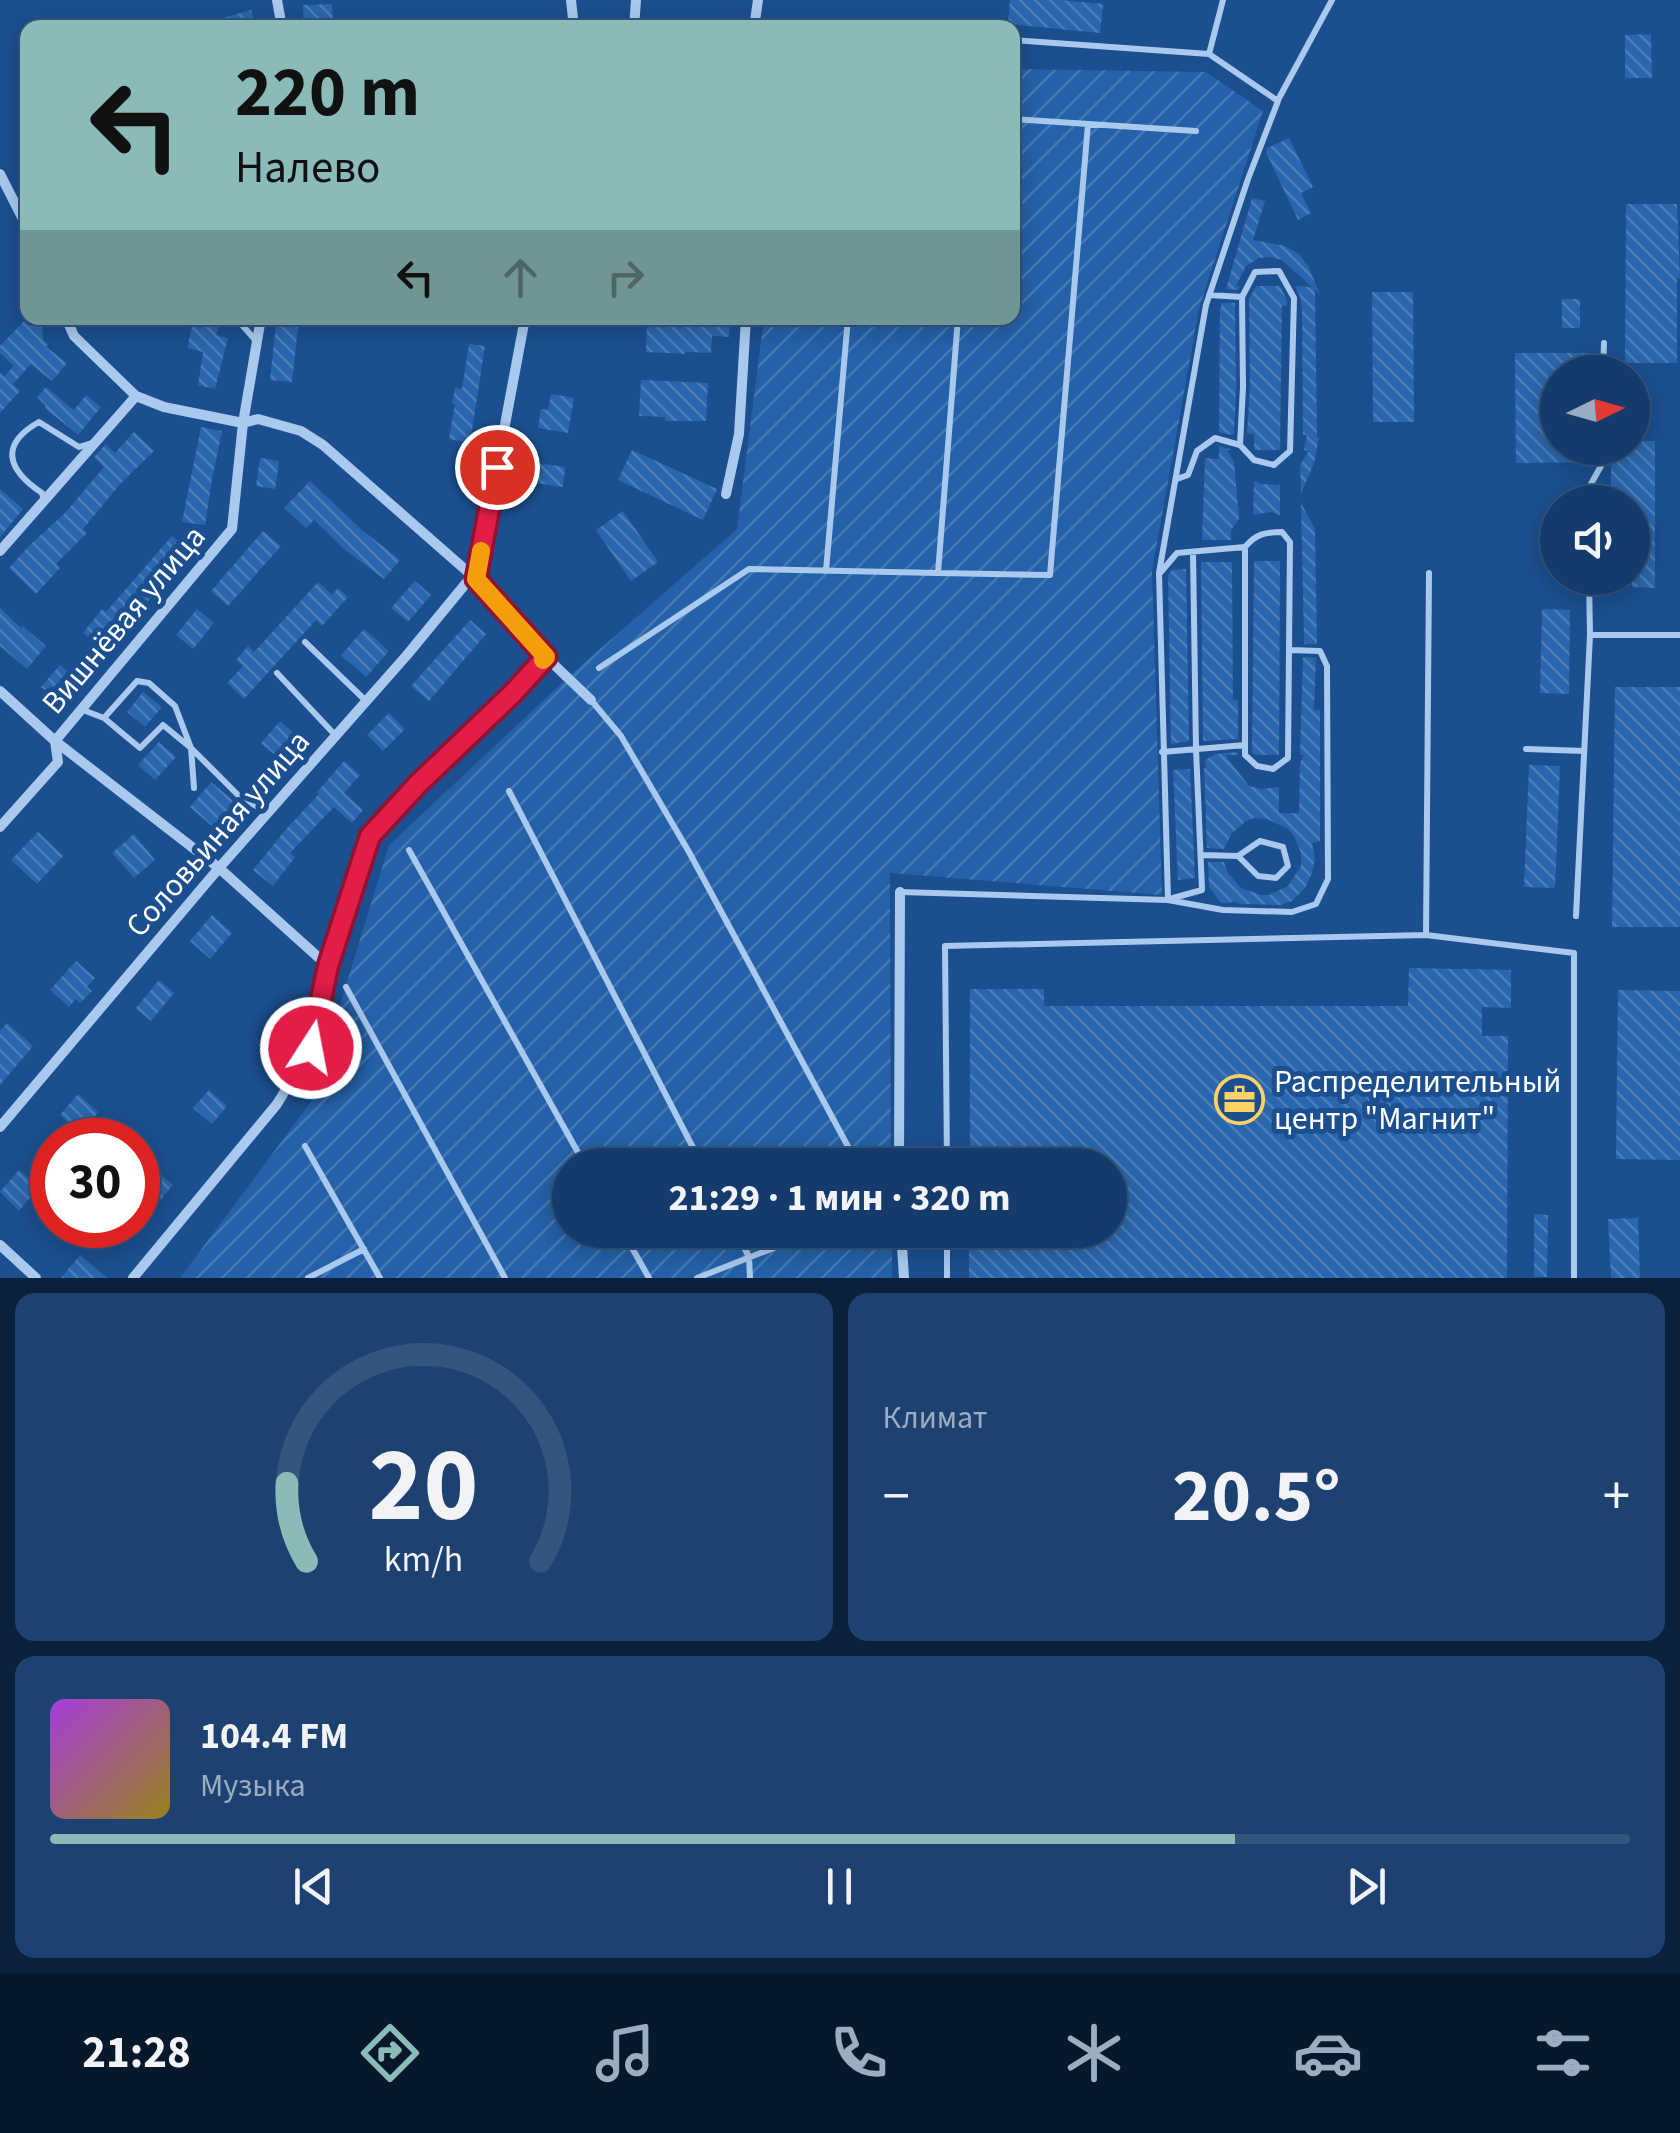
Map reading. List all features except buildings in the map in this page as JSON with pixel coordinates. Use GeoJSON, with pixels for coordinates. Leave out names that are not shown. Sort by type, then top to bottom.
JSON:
{"type":"FeatureCollection","features":[{"type":"Feature","properties":{"kind":"street"},"geometry":{"type":"LineString","coordinates":[[0,174],[20,213]]}},
{"type":"Feature","properties":{"kind":"street"},"geometry":{"type":"LineString","coordinates":[[69,325],[74,336],[136,396],[164,407],[242,423],[258,419],[301,431],[324,445],[476,579],[591,700]]}},
{"type":"Feature","properties":{"kind":"street","name":"Вишнёвая улица"},"geometry":{"type":"LineString","coordinates":[[0,827],[58,762],[54,741],[232,529],[242,423],[261,325]]}},
{"type":"Feature","properties":{"kind":"street"},"geometry":{"type":"LineString","coordinates":[[476,579],[525,325]]}},
{"type":"Feature","properties":{"kind":"street"},"geometry":{"type":"LineString","coordinates":[[726,494],[739,434],[746,325]]}},
{"type":"Feature","properties":{"kind":"street"},"geometry":{"type":"LineString","coordinates":[[0,551],[136,396]]}},
{"type":"Feature","properties":{"kind":"street","name":"Соловьиная улица"},"geometry":{"type":"LineString","coordinates":[[0,1127],[466,582],[476,579]]}},
{"type":"Feature","properties":{"kind":"street"},"geometry":{"type":"LineString","coordinates":[[134,1278],[277,1104],[311,1048],[328,966],[370,836],[546,657]]}},
{"type":"Feature","properties":{"kind":"street"},"geometry":{"type":"LineString","coordinates":[[0,692],[54,741],[218,868],[328,966]]}},
{"type":"Feature","properties":{"kind":"street"},"geometry":{"type":"LineString","coordinates":[[899,1148],[900,892]]}},
{"type":"Feature","properties":{"kind":"street"},"geometry":{"type":"LineString","coordinates":[[0,1245],[36,1278]]}},
{"type":"Feature","properties":{"kind":"street"},"geometry":{"type":"LineString","coordinates":[[902,1248],[904,1278]]}},
{"type":"Feature","properties":{"kind":"lane"},"geometry":{"type":"LineString","coordinates":[[1209,54],[1224,0]]}},
{"type":"Feature","properties":{"kind":"lane"},"geometry":{"type":"LineString","coordinates":[[1168,900],[1159,574],[1209,296],[1278,101],[1332,0]]}},
{"type":"Feature","properties":{"kind":"lane"},"geometry":{"type":"LineString","coordinates":[[1020,41],[1209,54],[1278,101]]}},
{"type":"Feature","properties":{"kind":"lane"},"geometry":{"type":"LineString","coordinates":[[1020,120],[1196,130]]}},
{"type":"Feature","properties":{"kind":"lane"},"geometry":{"type":"LineString","coordinates":[[599,668],[749,569],[1050,575],[1088,124]]}},
{"type":"Feature","properties":{"kind":"lane"},"geometry":{"type":"LineString","coordinates":[[1176,479],[1188,475],[1198,451],[1215,438],[1240,445],[1254,460],[1274,464],[1290,451],[1294,298],[1279,272],[1255,272],[1242,297],[1240,445]]}},
{"type":"Feature","properties":{"kind":"lane"},"geometry":{"type":"LineString","coordinates":[[1209,296],[1242,297]]}},
{"type":"Feature","properties":{"kind":"lane"},"geometry":{"type":"LineString","coordinates":[[242,325],[257,342]]}},
{"type":"Feature","properties":{"kind":"lane"},"geometry":{"type":"LineString","coordinates":[[826,571],[847,325]]}},
{"type":"Feature","properties":{"kind":"lane"},"geometry":{"type":"LineString","coordinates":[[938,573],[957,325]]}},
{"type":"Feature","properties":{"kind":"lane"},"geometry":{"type":"LineString","coordinates":[[1604,342],[1604,355]]}},
{"type":"Feature","properties":{"kind":"lane"},"geometry":{"type":"LineString","coordinates":[[44,501],[42,493],[12,466],[10,448],[20,432],[40,422],[79,447],[96,441]]}},
{"type":"Feature","properties":{"kind":"lane"},"geometry":{"type":"LineString","coordinates":[[1267,532],[1282,532],[1290,542],[1288,758],[1274,769],[1257,766],[1245,755],[1245,548],[1255,536],[1267,532]]}},
{"type":"Feature","properties":{"kind":"lane"},"geometry":{"type":"LineString","coordinates":[[1159,574],[1178,553],[1245,548]]}},
{"type":"Feature","properties":{"kind":"lane"},"geometry":{"type":"LineString","coordinates":[[1168,900],[1202,890],[1193,552]]}},
{"type":"Feature","properties":{"kind":"lane"},"geometry":{"type":"LineString","coordinates":[[1426,935],[1429,573]]}},
{"type":"Feature","properties":{"kind":"lane"},"geometry":{"type":"LineString","coordinates":[[1576,916],[1589,595]]}},
{"type":"Feature","properties":{"kind":"lane"},"geometry":{"type":"LineString","coordinates":[[1590,634],[1680,635]]}},
{"type":"Feature","properties":{"kind":"lane"},"geometry":{"type":"LineString","coordinates":[[306,642],[367,702]]}},
{"type":"Feature","properties":{"kind":"lane"},"geometry":{"type":"LineString","coordinates":[[900,892],[1168,900],[1223,910],[1292,912],[1316,904],[1328,879],[1326,666],[1320,651],[1290,650]]}},
{"type":"Feature","properties":{"kind":"lane"},"geometry":{"type":"LineString","coordinates":[[277,673],[336,737]]}},
{"type":"Feature","properties":{"kind":"lane"},"geometry":{"type":"LineString","coordinates":[[104,718],[137,681],[149,682],[175,706],[190,748],[194,788]]}},
{"type":"Feature","properties":{"kind":"lane"},"geometry":{"type":"LineString","coordinates":[[591,700],[622,736],[680,835],[849,1148]]}},
{"type":"Feature","properties":{"kind":"lane"},"geometry":{"type":"LineString","coordinates":[[83,710],[104,718],[140,748],[163,725],[239,796],[268,812]]}},
{"type":"Feature","properties":{"kind":"lane"},"geometry":{"type":"LineString","coordinates":[[1162,752],[1245,745]]}},
{"type":"Feature","properties":{"kind":"lane"},"geometry":{"type":"LineString","coordinates":[[1526,749],[1584,751]]}},
{"type":"Feature","properties":{"kind":"lane"},"geometry":{"type":"LineString","coordinates":[[510,791],[693,1148]]}},
{"type":"Feature","properties":{"kind":"lane"},"geometry":{"type":"LineString","coordinates":[[1200,856],[1238,856],[1260,841],[1283,847],[1288,866],[1276,878],[1258,876],[1238,856]]}},
{"type":"Feature","properties":{"kind":"lane"},"geometry":{"type":"LineString","coordinates":[[409,850],[576,1148]]}},
{"type":"Feature","properties":{"kind":"lane"},"geometry":{"type":"LineString","coordinates":[[947,1148],[946,946],[1426,935],[1574,953],[1574,1278]]}},
{"type":"Feature","properties":{"kind":"lane"},"geometry":{"type":"LineString","coordinates":[[346,987],[505,1278]]}},
{"type":"Feature","properties":{"kind":"lane"},"geometry":{"type":"LineString","coordinates":[[305,1146],[380,1278]]}},
{"type":"Feature","properties":{"kind":"lane"},"geometry":{"type":"LineString","coordinates":[[632,1248],[649,1278]]}},
{"type":"Feature","properties":{"kind":"lane"},"geometry":{"type":"LineString","coordinates":[[744,1248],[750,1278]]}},
{"type":"Feature","properties":{"kind":"lane"},"geometry":{"type":"LineString","coordinates":[[696,1278],[774,1248]]}},
{"type":"Feature","properties":{"kind":"lane"},"geometry":{"type":"LineString","coordinates":[[947,1248],[947,1278]]}},
{"type":"Feature","properties":{"kind":"lane"},"geometry":{"type":"LineString","coordinates":[[308,1278],[364,1249]]}},
{"type":"Feature","properties":{"kind":"shaded area"},"geometry":{"type":"Polygon","coordinates":[[[1020,69],[1206,72],[1263,111],[1199,309],[1152,571],[1162,895],[890,873],[891,1148],[552,1148],[552,1248],[892,1248],[892,1278],[180,1278],[310,1103],[389,845],[566,679],[737,529],[763,325],[1020,325],[1020,69]]]}},
{"type":"Feature","properties":{"kind":"slow traffic"},"geometry":{"type":"LineString","coordinates":[[481,551],[476,579],[546,657],[543,660]]}},
{"type":"Feature","properties":{"kind":"place","name":"Распределительный центр \"Магнит\""},"geometry":{"type":"Point","coordinates":[1239,1100]}},
{"type":"Feature","properties":{"kind":"route"},"geometry":{"type":"LineString","coordinates":[[311,1048],[328,966],[370,836],[546,657],[476,579],[497,467]]}}]}
